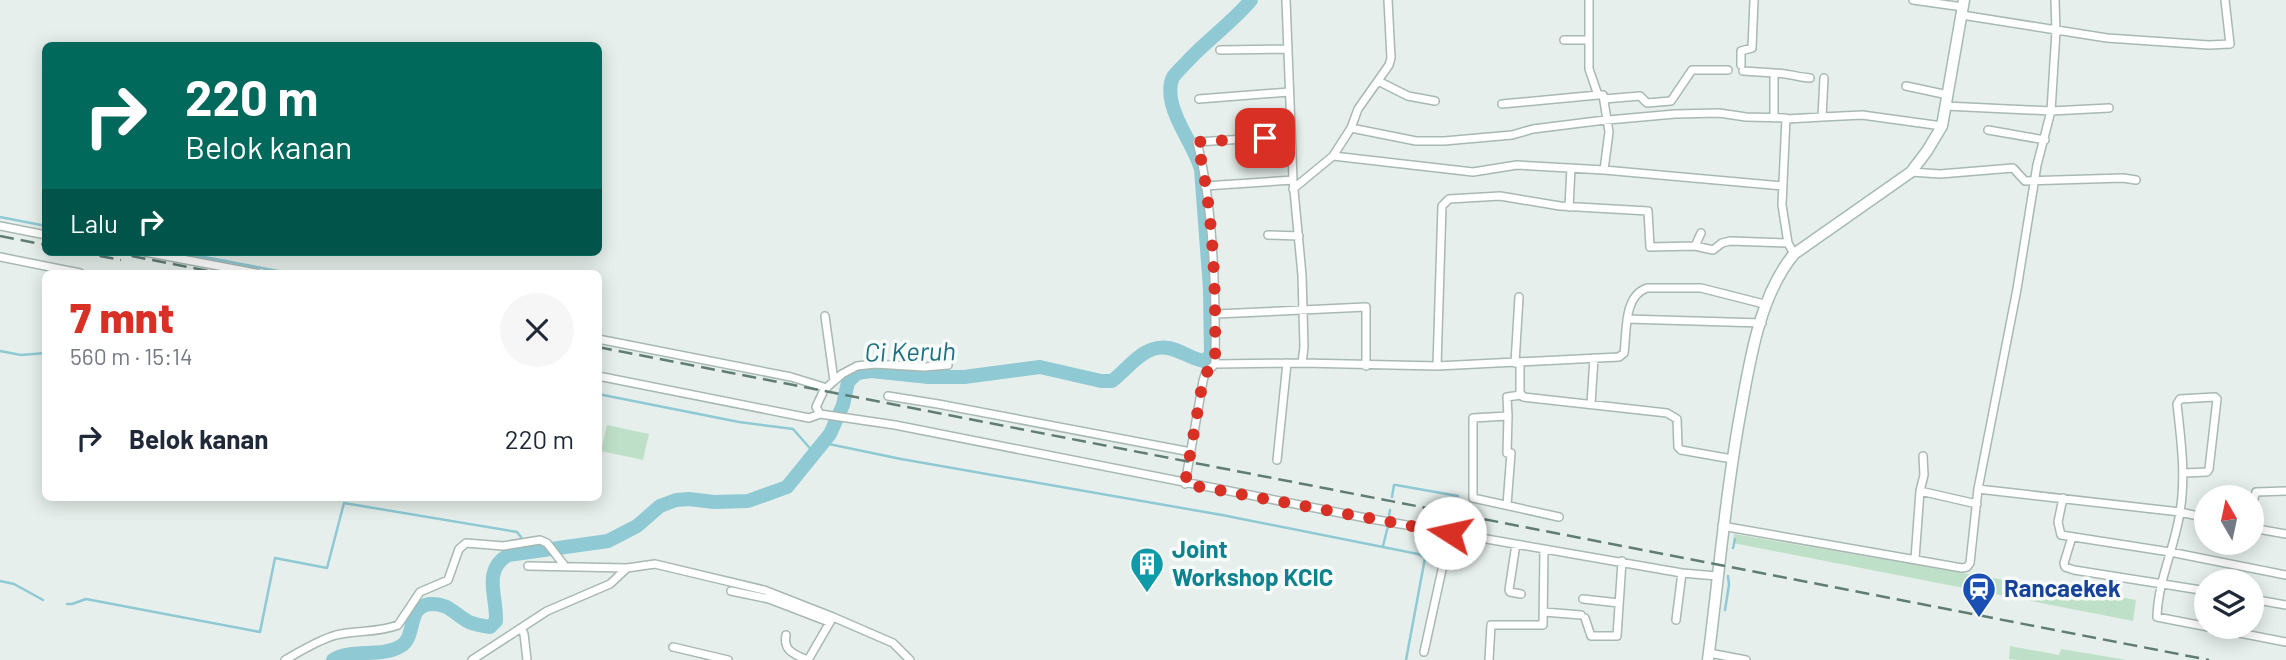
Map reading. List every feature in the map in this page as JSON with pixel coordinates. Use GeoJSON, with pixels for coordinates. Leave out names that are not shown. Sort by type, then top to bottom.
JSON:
{"type":"FeatureCollection","features":[{"type":"Feature","properties":{"kind":"main road"},"geometry":{"type":"LineString","coordinates":[[1709,657],[1722,526],[1732,459],[1751,355],[1762,323],[1764,304],[1794,254],[1911,172],[1942,127],[1963,7]]}},
{"type":"Feature","properties":{"kind":"street"},"geometry":{"type":"LineString","coordinates":[[1286,0],[1293,189],[1299,236],[1304,347],[1302,363]]}},
{"type":"Feature","properties":{"kind":"street"},"geometry":{"type":"LineString","coordinates":[[1293,189],[1333,156],[1351,128],[1358,109],[1391,58],[1388,0]]}},
{"type":"Feature","properties":{"kind":"street"},"geometry":{"type":"LineString","coordinates":[[1590,0],[1589,69],[1601,97],[1609,132],[1604,170]]}},
{"type":"Feature","properties":{"kind":"street"},"geometry":{"type":"LineString","coordinates":[[1754,0],[1752,48],[1741,51],[1742,68],[1810,78]]}},
{"type":"Feature","properties":{"kind":"street"},"geometry":{"type":"LineString","coordinates":[[1913,0],[1963,7],[2056,31],[2107,38],[2209,45],[2230,44],[2225,0]]}},
{"type":"Feature","properties":{"kind":"street"},"geometry":{"type":"LineString","coordinates":[[1722,526],[1967,567],[1970,563],[1978,489],[2035,181],[2051,111],[2056,31],[2055,0]]}},
{"type":"Feature","properties":{"kind":"street"},"geometry":{"type":"LineString","coordinates":[[1564,40],[1588,40]]}},
{"type":"Feature","properties":{"kind":"street"},"geometry":{"type":"LineString","coordinates":[[1220,50],[1288,49]]}},
{"type":"Feature","properties":{"kind":"street"},"geometry":{"type":"LineString","coordinates":[[1502,104],[1640,96],[1650,103],[1671,101],[1692,70],[1728,70]]}},
{"type":"Feature","properties":{"kind":"street"},"geometry":{"type":"LineString","coordinates":[[1773,118],[1774,73]]}},
{"type":"Feature","properties":{"kind":"street"},"geometry":{"type":"LineString","coordinates":[[1822,117],[1824,78]]}},
{"type":"Feature","properties":{"kind":"street"},"geometry":{"type":"LineString","coordinates":[[1378,81],[1408,96],[1435,101]]}},
{"type":"Feature","properties":{"kind":"street"},"geometry":{"type":"LineString","coordinates":[[1906,86],[1948,95]]}},
{"type":"Feature","properties":{"kind":"street"},"geometry":{"type":"LineString","coordinates":[[1199,99],[1289,92]]}},
{"type":"Feature","properties":{"kind":"street"},"geometry":{"type":"LineString","coordinates":[[1945,106],[2051,111],[2109,108]]}},
{"type":"Feature","properties":{"kind":"street"},"geometry":{"type":"LineString","coordinates":[[1351,128],[1416,141],[1444,141],[1511,135],[1533,129],[1607,120],[1719,113],[1787,119],[1862,115],[1942,127]]}},
{"type":"Feature","properties":{"kind":"street"},"geometry":{"type":"LineString","coordinates":[[1787,119],[1782,186],[1784,224],[1788,243],[1794,254]]}},
{"type":"Feature","properties":{"kind":"street"},"geometry":{"type":"LineString","coordinates":[[1988,130],[2045,139]]}},
{"type":"Feature","properties":{"kind":"street"},"geometry":{"type":"LineString","coordinates":[[1185,484],[1203,380],[1215,364],[1216,314],[1206,186],[1197,142],[1291,136]]}},
{"type":"Feature","properties":{"kind":"street"},"geometry":{"type":"LineString","coordinates":[[1333,156],[1473,172],[1517,165],[1782,186]]}},
{"type":"Feature","properties":{"kind":"street"},"geometry":{"type":"LineString","coordinates":[[1569,207],[1571,168]]}},
{"type":"Feature","properties":{"kind":"street"},"geometry":{"type":"LineString","coordinates":[[1911,172],[1940,174],[2013,168],[2025,181],[2123,178],[2136,180]]}},
{"type":"Feature","properties":{"kind":"street"},"geometry":{"type":"LineString","coordinates":[[1206,186],[1293,180]]}},
{"type":"Feature","properties":{"kind":"street"},"geometry":{"type":"LineString","coordinates":[[1437,366],[1444,202],[1456,198],[1500,196],[1569,207],[1648,211],[1650,247],[1695,246],[1713,250],[1730,241],[1788,243]]}},
{"type":"Feature","properties":{"kind":"street"},"geometry":{"type":"LineString","coordinates":[[0,226],[42,234]]}},
{"type":"Feature","properties":{"kind":"street"},"geometry":{"type":"LineString","coordinates":[[1695,246],[1701,233]]}},
{"type":"Feature","properties":{"kind":"street"},"geometry":{"type":"LineString","coordinates":[[1268,235],[1299,236]]}},
{"type":"Feature","properties":{"kind":"street"},"geometry":{"type":"LineString","coordinates":[[166,256],[240,270]]}},
{"type":"Feature","properties":{"kind":"street"},"geometry":{"type":"LineString","coordinates":[[0,257],[65,270]]}},
{"type":"Feature","properties":{"kind":"street"},"geometry":{"type":"LineString","coordinates":[[1215,364],[1437,366],[1619,357],[1623,353],[1627,319],[1637,294],[1647,288],[1700,288],[1764,304]]}},
{"type":"Feature","properties":{"kind":"street"},"geometry":{"type":"LineString","coordinates":[[1519,297],[1517,363],[1521,395]]}},
{"type":"Feature","properties":{"kind":"street"},"geometry":{"type":"LineString","coordinates":[[1216,314],[1366,307],[1366,366]]}},
{"type":"Feature","properties":{"kind":"street"},"geometry":{"type":"LineString","coordinates":[[825,316],[834,381]]}},
{"type":"Feature","properties":{"kind":"street"},"geometry":{"type":"LineString","coordinates":[[1627,319],[1762,323]]}},
{"type":"Feature","properties":{"kind":"street"},"geometry":{"type":"LineString","coordinates":[[602,340],[791,377],[827,388]]}},
{"type":"Feature","properties":{"kind":"street"},"geometry":{"type":"LineString","coordinates":[[1591,404],[1594,358]]}},
{"type":"Feature","properties":{"kind":"street"},"geometry":{"type":"LineString","coordinates":[[1277,460],[1287,363]]}},
{"type":"Feature","properties":{"kind":"street"},"geometry":{"type":"LineString","coordinates":[[820,414],[816,407],[821,394],[842,374],[857,366],[948,365]]}},
{"type":"Feature","properties":{"kind":"street"},"geometry":{"type":"LineString","coordinates":[[602,377],[809,418],[820,414],[895,425],[1185,484],[1450,533],[1682,573],[1717,576]]}},
{"type":"Feature","properties":{"kind":"street"},"geometry":{"type":"LineString","coordinates":[[1507,505],[1511,453],[1507,453],[1507,397],[1521,395],[1667,413],[1677,419],[1678,447],[1681,450],[1732,459]]}},
{"type":"Feature","properties":{"kind":"street"},"geometry":{"type":"LineString","coordinates":[[888,396],[1191,452]]}},
{"type":"Feature","properties":{"kind":"street"},"geometry":{"type":"LineString","coordinates":[[2184,473],[2209,471],[2217,399],[2215,397],[2178,401],[2184,473],[2180,512],[2161,583],[2157,615],[2159,618],[2286,642]]}},
{"type":"Feature","properties":{"kind":"street"},"geometry":{"type":"LineString","coordinates":[[1507,416],[1473,418],[1473,498],[1559,517]]}},
{"type":"Feature","properties":{"kind":"street"},"geometry":{"type":"LineString","coordinates":[[1915,559],[1920,491],[1924,474],[1923,456]]}},
{"type":"Feature","properties":{"kind":"street"},"geometry":{"type":"LineString","coordinates":[[1978,489],[2194,515]]}},
{"type":"Feature","properties":{"kind":"street"},"geometry":{"type":"LineString","coordinates":[[1920,491],[1977,504]]}},
{"type":"Feature","properties":{"kind":"street"},"geometry":{"type":"LineString","coordinates":[[2264,492],[2286,491]]}},
{"type":"Feature","properties":{"kind":"street"},"geometry":{"type":"LineString","coordinates":[[2063,498],[2058,522],[2059,532],[2072,537],[2170,552],[2286,575]]}},
{"type":"Feature","properties":{"kind":"street"},"geometry":{"type":"LineString","coordinates":[[2264,530],[2286,534]]}},
{"type":"Feature","properties":{"kind":"street"},"geometry":{"type":"LineString","coordinates":[[1424,652],[1450,533]]}},
{"type":"Feature","properties":{"kind":"street"},"geometry":{"type":"LineString","coordinates":[[2072,537],[2065,567],[2194,589]]}},
{"type":"Feature","properties":{"kind":"street"},"geometry":{"type":"LineString","coordinates":[[285,660],[321,640],[337,635],[377,631],[398,625],[420,592],[448,580],[459,549],[466,543],[503,546],[537,540],[547,543],[564,565]]}},
{"type":"Feature","properties":{"kind":"street"},"geometry":{"type":"LineString","coordinates":[[1516,544],[1509,590],[1510,593],[1521,594]]}},
{"type":"Feature","properties":{"kind":"street"},"geometry":{"type":"LineString","coordinates":[[1489,660],[1491,625],[1541,626],[1544,621],[1544,549]]}},
{"type":"Feature","properties":{"kind":"street"},"geometry":{"type":"LineString","coordinates":[[1544,612],[1583,616],[1591,636],[1617,636],[1622,561]]}},
{"type":"Feature","properties":{"kind":"street"},"geometry":{"type":"LineString","coordinates":[[528,566],[627,568],[655,564],[764,590],[831,620]]}},
{"type":"Feature","properties":{"kind":"street"},"geometry":{"type":"LineString","coordinates":[[472,660],[523,631],[569,600],[610,583],[627,568]]}},
{"type":"Feature","properties":{"kind":"street"},"geometry":{"type":"LineString","coordinates":[[1676,620],[1682,573]]}},
{"type":"Feature","properties":{"kind":"street"},"geometry":{"type":"LineString","coordinates":[[732,591],[769,599],[893,643],[910,660]]}},
{"type":"Feature","properties":{"kind":"street"},"geometry":{"type":"LineString","coordinates":[[1583,599],[1619,603]]}},
{"type":"Feature","properties":{"kind":"street"},"geometry":{"type":"LineString","coordinates":[[2264,601],[2286,605]]}},
{"type":"Feature","properties":{"kind":"street"},"geometry":{"type":"LineString","coordinates":[[786,635],[785,646],[788,650],[812,659],[831,620]]}},
{"type":"Feature","properties":{"kind":"street"},"geometry":{"type":"LineString","coordinates":[[523,631],[527,660]]}},
{"type":"Feature","properties":{"kind":"street"},"geometry":{"type":"LineString","coordinates":[[673,648],[728,660]]}},
{"type":"Feature","properties":{"kind":"street"},"geometry":{"type":"LineString","coordinates":[[1709,657],[1746,660]]}},
{"type":"Feature","properties":{"kind":"green space"},"geometry":{"type":"Polygon","coordinates":[[[607,425],[649,434],[643,460],[602,451],[607,425]]]}},
{"type":"Feature","properties":{"kind":"green space"},"geometry":{"type":"Polygon","coordinates":[[[1734,534],[2136,600],[2133,621],[1733,543],[1734,534]]]}},
{"type":"Feature","properties":{"kind":"green space"},"geometry":{"type":"Polygon","coordinates":[[[2010,646],[2059,655],[2061,649],[2127,660],[2009,659],[2010,646]]]}},
{"type":"Feature","properties":{"kind":"waterway","name":"Ci Keruh"},"geometry":{"type":"LineString","coordinates":[[333,660],[349,654],[385,652],[401,646],[409,636],[418,610],[430,604],[442,605],[469,622],[490,627],[496,621],[493,576],[495,568],[508,555],[608,541],[637,526],[660,506],[676,500],[748,501],[787,487],[830,434],[843,405],[848,382],[857,373],[871,371],[929,377],[964,377],[1040,367],[1112,381],[1144,353],[1159,348],[1173,349],[1204,361],[1211,355],[1210,289],[1201,169],[1175,112],[1170,87],[1178,71],[1251,0]]}},
{"type":"Feature","properties":{"kind":"waterway"},"geometry":{"type":"LineString","coordinates":[[0,217],[42,225]]}},
{"type":"Feature","properties":{"kind":"waterway"},"geometry":{"type":"LineString","coordinates":[[199,256],[272,270]]}},
{"type":"Feature","properties":{"kind":"waterway"},"geometry":{"type":"LineString","coordinates":[[0,351],[21,355],[42,353]]}},
{"type":"Feature","properties":{"kind":"waterway"},"geometry":{"type":"LineString","coordinates":[[602,395],[739,422],[793,429],[815,454]]}},
{"type":"Feature","properties":{"kind":"waterway"},"geometry":{"type":"LineString","coordinates":[[824,443],[1222,515],[1418,554],[1425,558],[1406,660]]}},
{"type":"Feature","properties":{"kind":"waterway"},"geometry":{"type":"LineString","coordinates":[[1392,497],[1394,485],[1458,496]]}},
{"type":"Feature","properties":{"kind":"waterway"},"geometry":{"type":"LineString","coordinates":[[67,604],[86,599],[260,632],[275,558],[327,568],[344,503],[517,532],[521,537]]}},
{"type":"Feature","properties":{"kind":"waterway"},"geometry":{"type":"LineString","coordinates":[[1389,516],[1390,510]]}},
{"type":"Feature","properties":{"kind":"waterway"},"geometry":{"type":"LineString","coordinates":[[1383,546],[1388,526]]}},
{"type":"Feature","properties":{"kind":"waterway"},"geometry":{"type":"LineString","coordinates":[[1733,548],[1735,539]]}},
{"type":"Feature","properties":{"kind":"waterway","name":"Ci Keruh"},"geometry":{"type":"LineString","coordinates":[[525,547],[527,553]]}},
{"type":"Feature","properties":{"kind":"waterway"},"geometry":{"type":"LineString","coordinates":[[1725,610],[1728,576]]}},
{"type":"Feature","properties":{"kind":"waterway"},"geometry":{"type":"LineString","coordinates":[[0,581],[14,584],[43,600]]}},
{"type":"Feature","properties":{"kind":"railway"},"geometry":{"type":"LineString","coordinates":[[0,236],[42,244]]}},
{"type":"Feature","properties":{"kind":"railway"},"geometry":{"type":"LineString","coordinates":[[100,256],[121,260]]}},
{"type":"Feature","properties":{"kind":"railway"},"geometry":{"type":"LineString","coordinates":[[132,256],[204,270]]}},
{"type":"Feature","properties":{"kind":"railway"},"geometry":{"type":"LineString","coordinates":[[602,348],[2209,660]]}},
{"type":"Feature","properties":{"kind":"place","name":"Joint Workshop KCIC"},"geometry":{"type":"Point","coordinates":[1147,594]}},
{"type":"Feature","properties":{"kind":"place","name":"Rancaekek"},"geometry":{"type":"Point","coordinates":[1979,619]}},
{"type":"Feature","properties":{"kind":"route"},"geometry":{"type":"LineString","coordinates":[[1265,138],[1197,142],[1206,186],[1209,223],[1216,314],[1215,364],[1203,380],[1185,484],[1450,533]]}}]}
